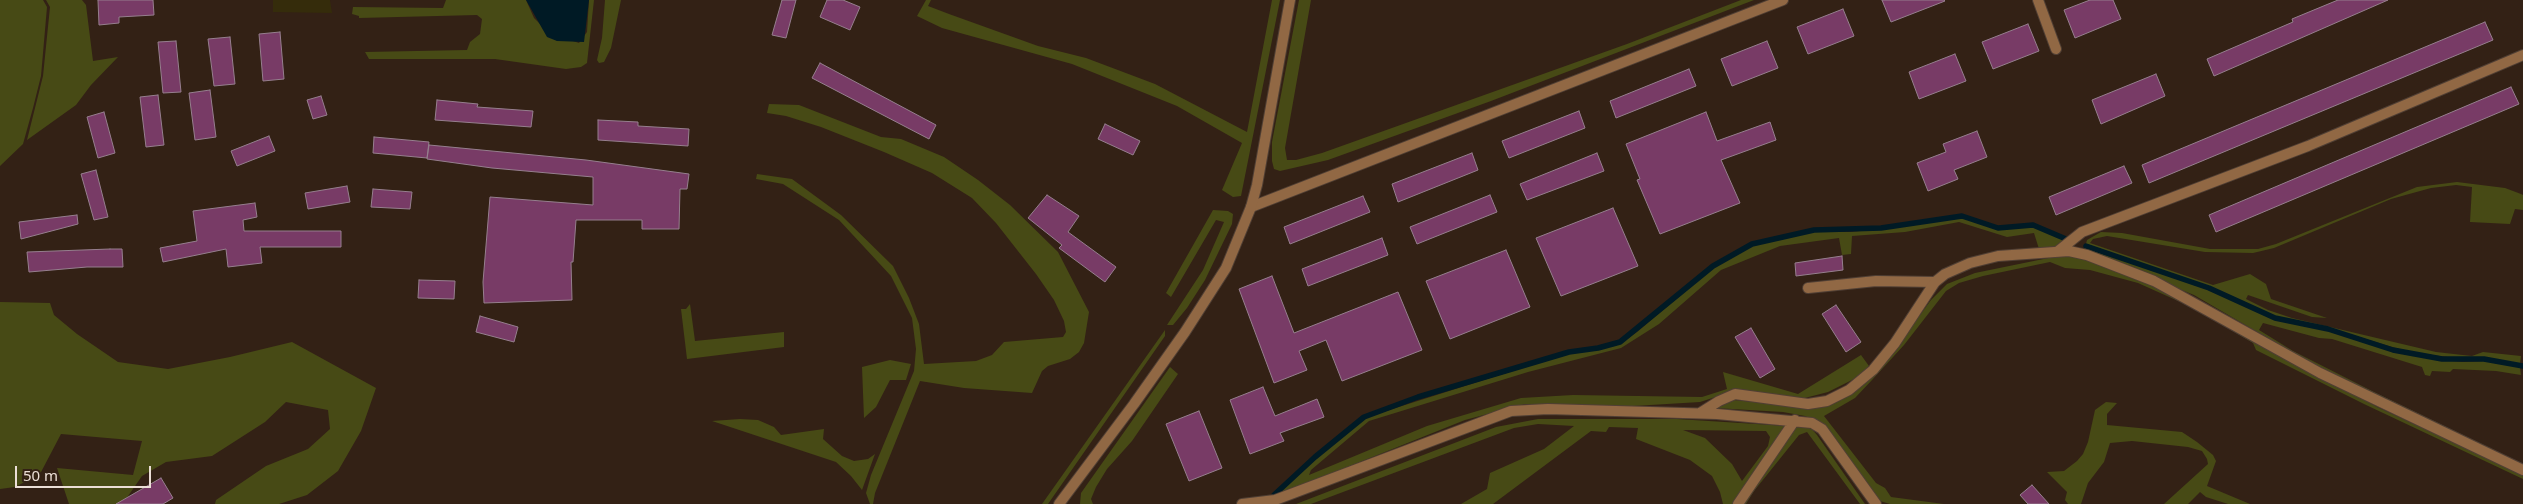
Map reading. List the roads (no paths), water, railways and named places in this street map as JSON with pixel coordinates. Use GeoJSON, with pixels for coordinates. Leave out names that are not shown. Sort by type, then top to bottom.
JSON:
{"type":"FeatureCollection","features":[{"type":"Feature","properties":{"kind":"street"},"geometry":{"type":"LineString","coordinates":[[1059,504],[1134,404],[1226,268],[1251,207],[1262,161],[1290,0]]}},
{"type":"Feature","properties":{"kind":"street"},"geometry":{"type":"LineString","coordinates":[[1251,207],[1783,0]]}},
{"type":"Feature","properties":{"kind":"street"},"geometry":{"type":"LineString","coordinates":[[2038,0],[2056,49]]}},
{"type":"Feature","properties":{"kind":"street"},"geometry":{"type":"LineString","coordinates":[[2057,252],[2082,232],[2308,146],[2523,55]]}},
{"type":"Feature","properties":{"kind":"street"},"geometry":{"type":"LineString","coordinates":[[1700,413],[1718,401],[1735,394],[1808,404],[1827,401],[1849,390],[1873,370],[1895,343],[1935,282],[1945,274],[1970,263],[1998,256],[2057,252],[2087,255],[2154,281],[2320,373],[2523,470]]}},
{"type":"Feature","properties":{"kind":"street"},"geometry":{"type":"LineString","coordinates":[[1808,288],[1876,281],[1935,282]]}},
{"type":"Feature","properties":{"kind":"street"},"geometry":{"type":"LineString","coordinates":[[1242,504],[1278,502],[1511,411],[1548,409],[1700,413],[1812,423],[1822,429],[1876,504]]}},
{"type":"Feature","properties":{"kind":"street"},"geometry":{"type":"LineString","coordinates":[[1738,504],[1795,420]]}},
{"type":"Feature","properties":{"kind":"water"},"geometry":{"type":"Polygon","coordinates":[[[526,0],[589,0],[584,42],[557,41],[547,37],[526,0]]]}},
{"type":"Feature","properties":{"kind":"waterway"},"geometry":{"type":"LineString","coordinates":[[1274,495],[1315,457],[1364,417],[1418,397],[1569,352],[1598,348],[1620,342],[1713,266],[1752,244],[1814,230],[1881,228],[1962,216],[1998,228],[2033,225],[2066,239]]}},
{"type":"Feature","properties":{"kind":"waterway"},"geometry":{"type":"LineString","coordinates":[[2086,246],[2209,288],[2275,318],[2328,329],[2393,350],[2442,359],[2484,359],[2523,366]]}}]}
